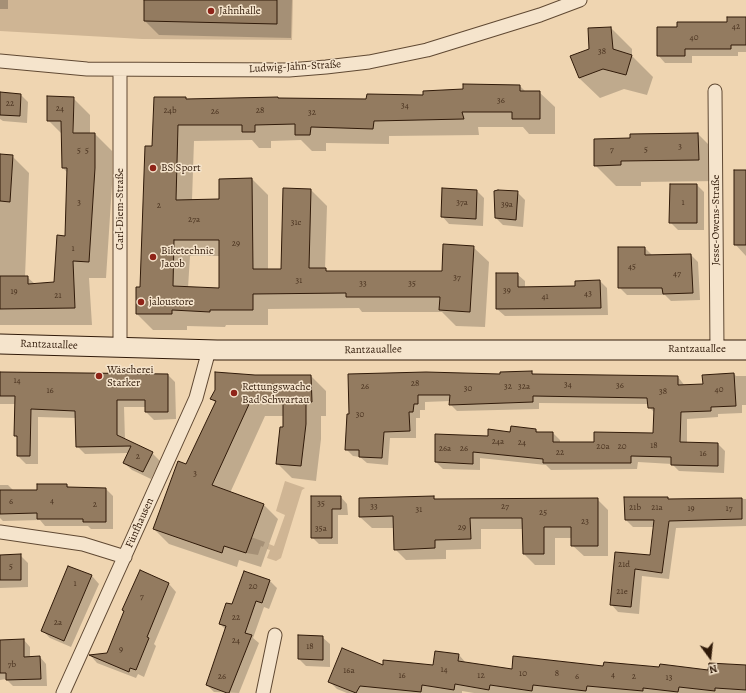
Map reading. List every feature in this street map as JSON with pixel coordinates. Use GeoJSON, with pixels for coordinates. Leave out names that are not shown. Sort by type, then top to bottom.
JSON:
{"type":"FeatureCollection","features":[{"type":"Feature","properties":{"kind":"main road","name":"Rantzauallee"},"geometry":{"type":"LineString","coordinates":[[0,344],[209,350],[746,350]]}},
{"type":"Feature","properties":{"kind":"street","name":"Ludwig-Jahn-Straße"},"geometry":{"type":"LineString","coordinates":[[0,61],[87,69],[120,70],[289,70],[369,62],[434,47],[540,15],[580,0]]}},
{"type":"Feature","properties":{"kind":"street","name":"Carl-Diem-Straße"},"geometry":{"type":"LineString","coordinates":[[120,70],[120,347]]}},
{"type":"Feature","properties":{"kind":"street","name":"Jesse-Owens-Straße"},"geometry":{"type":"LineString","coordinates":[[715,91],[717,350]]}},
{"type":"Feature","properties":{"kind":"street","name":"Fünfhausen"},"geometry":{"type":"LineString","coordinates":[[63,693],[196,398],[209,350]]}},
{"type":"Feature","properties":{"kind":"street"},"geometry":{"type":"LineString","coordinates":[[0,532],[83,544],[125,557]]}},
{"type":"Feature","properties":{"kind":"street"},"geometry":{"type":"LineString","coordinates":[[263,693],[275,635]]}},
{"type":"Feature","properties":{"kind":"shaded area"},"geometry":{"type":"Polygon","coordinates":[[[0,0],[293,0],[292,40],[142,39],[0,31],[0,0]]]}},
{"type":"Feature","properties":{"kind":"shaded area"},"geometry":{"type":"Polygon","coordinates":[[[285,481],[305,488],[302,490],[281,558],[276,561],[267,558],[270,550],[267,549],[269,544],[274,546],[285,515],[276,511],[285,481]]]}},
{"type":"Feature","properties":{"kind":"shaded area"},"geometry":{"type":"Polygon","coordinates":[[[251,537],[265,542],[263,547],[261,546],[258,555],[246,553],[251,537]]]}},
{"type":"Feature","properties":{"kind":"building","name":"Jahnhalle"},"geometry":{"type":"Polygon","coordinates":[[[144,0],[277,0],[277,24],[144,21],[144,0]]]}},
{"type":"Feature","properties":{"kind":"building"},"geometry":{"type":"Polygon","coordinates":[[[727,17],[746,17],[746,45],[731,45],[731,49],[685,49],[685,56],[657,56],[657,27],[677,27],[677,22],[727,22],[727,17]]]}},
{"type":"Feature","properties":{"kind":"building"},"geometry":{"type":"Polygon","coordinates":[[[611,27],[613,49],[632,55],[626,75],[603,69],[579,78],[570,56],[589,49],[588,28],[611,27]]]}},
{"type":"Feature","properties":{"kind":"building"},"geometry":{"type":"Polygon","coordinates":[[[463,84],[520,85],[520,91],[540,91],[540,119],[512,119],[512,112],[462,112],[464,119],[374,121],[373,129],[311,127],[310,135],[295,135],[295,124],[255,125],[255,132],[242,132],[242,125],[178,125],[176,200],[219,199],[219,179],[252,178],[253,269],[281,269],[283,188],[311,189],[309,268],[326,268],[326,271],[442,271],[443,244],[474,246],[470,312],[439,310],[440,297],[346,297],[346,293],[253,294],[253,310],[210,310],[210,312],[172,310],[172,314],[136,314],[136,287],[140,287],[145,146],[152,146],[154,97],[186,97],[186,99],[278,97],[366,99],[367,94],[423,95],[423,91],[463,89],[463,84]],[[174,240],[173,286],[219,288],[219,240],[174,240]]]}},
{"type":"Feature","properties":{"kind":"building"},"geometry":{"type":"Polygon","coordinates":[[[0,92],[21,94],[20,116],[0,115],[0,92]]]}},
{"type":"Feature","properties":{"kind":"building"},"geometry":{"type":"Polygon","coordinates":[[[47,96],[74,97],[73,133],[95,133],[95,168],[89,262],[73,261],[75,308],[0,309],[0,276],[28,276],[28,284],[54,282],[57,235],[65,236],[67,168],[62,168],[61,121],[47,121],[47,96]]]}},
{"type":"Feature","properties":{"kind":"building"},"geometry":{"type":"Polygon","coordinates":[[[698,133],[699,160],[621,161],[621,165],[594,166],[594,139],[630,138],[630,134],[698,133]]]}},
{"type":"Feature","properties":{"kind":"building"},"geometry":{"type":"Polygon","coordinates":[[[0,154],[13,155],[10,202],[0,201],[0,154]]]}},
{"type":"Feature","properties":{"kind":"building"},"geometry":{"type":"Polygon","coordinates":[[[734,170],[746,170],[746,245],[734,245],[734,170]]]}},
{"type":"Feature","properties":{"kind":"building"},"geometry":{"type":"Polygon","coordinates":[[[670,184],[697,184],[697,223],[669,223],[670,184]]]}},
{"type":"Feature","properties":{"kind":"building"},"geometry":{"type":"Polygon","coordinates":[[[442,188],[477,190],[476,219],[441,217],[442,188]]]}},
{"type":"Feature","properties":{"kind":"building"},"geometry":{"type":"Polygon","coordinates":[[[494,191],[518,191],[516,220],[495,218],[494,191]]]}},
{"type":"Feature","properties":{"kind":"building"},"geometry":{"type":"Polygon","coordinates":[[[618,247],[645,247],[645,255],[691,254],[693,293],[663,294],[662,288],[618,288],[618,247]]]}},
{"type":"Feature","properties":{"kind":"building"},"geometry":{"type":"Polygon","coordinates":[[[496,273],[518,273],[518,287],[575,286],[575,281],[600,280],[601,308],[496,309],[496,273]]]}},
{"type":"Feature","properties":{"kind":"building"},"geometry":{"type":"Polygon","coordinates":[[[532,371],[532,374],[678,376],[678,385],[703,384],[702,375],[734,373],[736,406],[711,407],[711,411],[681,412],[680,442],[718,443],[718,466],[671,465],[671,457],[631,456],[631,463],[543,463],[543,459],[473,452],[473,464],[435,462],[435,434],[488,436],[488,429],[510,432],[511,426],[536,429],[536,432],[553,432],[553,442],[594,442],[594,432],[653,433],[654,408],[648,408],[647,398],[533,396],[533,402],[449,405],[450,395],[418,395],[418,404],[414,404],[413,412],[409,412],[410,431],[384,432],[382,458],[359,457],[359,450],[345,450],[347,414],[349,414],[348,374],[426,372],[500,374],[500,372],[532,371]]]}},
{"type":"Feature","properties":{"kind":"building"},"geometry":{"type":"Polygon","coordinates":[[[0,372],[168,374],[168,412],[145,412],[145,400],[117,400],[117,435],[153,452],[143,472],[123,463],[131,446],[76,447],[75,411],[31,409],[30,456],[17,456],[17,436],[14,436],[15,396],[0,396],[0,372]]]}},
{"type":"Feature","properties":{"kind":"building"},"geometry":{"type":"Polygon","coordinates":[[[215,372],[255,375],[311,375],[312,402],[306,402],[306,424],[301,466],[276,464],[280,427],[283,427],[283,402],[250,402],[212,485],[264,504],[246,553],[224,546],[222,553],[153,529],[178,461],[186,464],[216,401],[210,399],[215,390],[215,372]]]}},
{"type":"Feature","properties":{"kind":"building"},"geometry":{"type":"Polygon","coordinates":[[[37,484],[67,484],[67,487],[106,488],[106,522],[83,522],[83,519],[37,519],[37,513],[0,514],[0,490],[37,490],[37,484]]]}},
{"type":"Feature","properties":{"kind":"building"},"geometry":{"type":"Polygon","coordinates":[[[311,496],[341,496],[341,509],[332,509],[332,538],[311,538],[311,496]]]}},
{"type":"Feature","properties":{"kind":"building"},"geometry":{"type":"Polygon","coordinates":[[[434,496],[434,499],[598,498],[598,546],[571,546],[571,527],[544,527],[544,554],[523,554],[522,518],[470,518],[471,539],[435,540],[435,548],[394,550],[393,516],[359,517],[359,498],[434,496]]]}},
{"type":"Feature","properties":{"kind":"building"},"geometry":{"type":"Polygon","coordinates":[[[624,497],[668,497],[668,499],[742,498],[742,519],[669,521],[662,573],[635,569],[631,607],[610,605],[615,552],[650,555],[654,520],[625,520],[624,497]]]}},
{"type":"Feature","properties":{"kind":"building"},"geometry":{"type":"Polygon","coordinates":[[[21,554],[21,580],[0,580],[0,555],[21,554]]]}},
{"type":"Feature","properties":{"kind":"building"},"geometry":{"type":"Polygon","coordinates":[[[68,566],[92,575],[64,641],[41,631],[68,566]]]}},
{"type":"Feature","properties":{"kind":"building"},"geometry":{"type":"Polygon","coordinates":[[[140,570],[169,583],[147,637],[149,638],[136,670],[130,668],[129,672],[89,655],[107,653],[124,611],[122,610],[140,570]]]}},
{"type":"Feature","properties":{"kind":"building"},"geometry":{"type":"Polygon","coordinates":[[[244,571],[270,580],[262,603],[256,601],[245,633],[252,635],[229,693],[227,693],[206,685],[226,626],[219,624],[226,603],[232,604],[244,571]]]}},
{"type":"Feature","properties":{"kind":"building"},"geometry":{"type":"Polygon","coordinates":[[[298,635],[323,636],[323,660],[298,659],[298,635]]]}},
{"type":"Feature","properties":{"kind":"building"},"geometry":{"type":"Polygon","coordinates":[[[24,639],[24,657],[40,656],[41,679],[6,680],[6,673],[0,673],[0,640],[24,639]]]}},
{"type":"Feature","properties":{"kind":"building"},"geometry":{"type":"Polygon","coordinates":[[[342,648],[383,665],[383,660],[433,665],[435,651],[459,654],[458,661],[512,669],[513,656],[603,666],[604,662],[659,667],[660,664],[708,670],[709,663],[746,665],[746,690],[715,688],[715,691],[679,687],[678,692],[643,688],[643,691],[587,686],[586,691],[533,685],[532,691],[490,685],[489,690],[455,684],[454,690],[422,685],[421,692],[360,686],[356,693],[328,682],[342,648]]]}},
{"type":"Feature","properties":{"kind":"place","name":"Jahnhalle"},"geometry":{"type":"Point","coordinates":[211,11]}},
{"type":"Feature","properties":{"kind":"place","name":"BS Sport"},"geometry":{"type":"Point","coordinates":[153,168]}},
{"type":"Feature","properties":{"kind":"place","name":"Biketechnic Jacob"},"geometry":{"type":"Point","coordinates":[153,257]}},
{"type":"Feature","properties":{"kind":"place","name":"jaloustore"},"geometry":{"type":"Point","coordinates":[141,302]}},
{"type":"Feature","properties":{"kind":"place","name":"Wäscherei Starker"},"geometry":{"type":"Point","coordinates":[99,376]}},
{"type":"Feature","properties":{"kind":"place","name":"Rettungswache Bad Schwartau"},"geometry":{"type":"Point","coordinates":[234,393]}}]}
